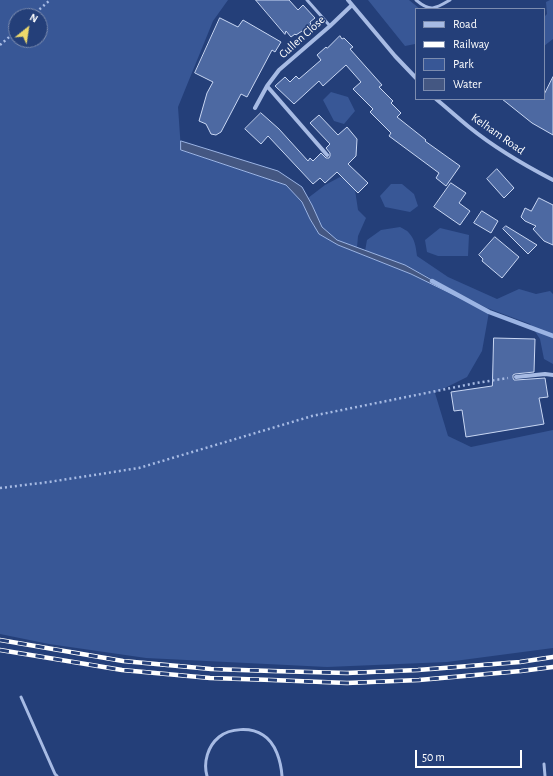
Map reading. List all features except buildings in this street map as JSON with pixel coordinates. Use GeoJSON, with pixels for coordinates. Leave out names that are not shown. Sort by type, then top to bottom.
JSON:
{"type":"FeatureCollection","features":[{"type":"Feature","properties":{"kind":"street"},"geometry":{"type":"LineString","coordinates":[[348,0],[395,56],[415,77]]}},
{"type":"Feature","properties":{"kind":"street","name":"Cullen Close"},"geometry":{"type":"LineString","coordinates":[[255,108],[267,86],[279,70],[352,5]]}},
{"type":"Feature","properties":{"kind":"street"},"geometry":{"type":"LineString","coordinates":[[267,86],[327,155]]}},
{"type":"Feature","properties":{"kind":"street","name":"Kelham Road"},"geometry":{"type":"LineString","coordinates":[[437,100],[470,128],[495,146],[529,168],[553,180]]}},
{"type":"Feature","properties":{"kind":"street"},"geometry":{"type":"LineString","coordinates":[[516,377],[544,374],[553,375]]}},
{"type":"Feature","properties":{"kind":"lane"},"geometry":{"type":"LineString","coordinates":[[307,0],[330,26]]}},
{"type":"Feature","properties":{"kind":"lane"},"geometry":{"type":"LineString","coordinates":[[416,0],[420,4],[429,8],[438,7],[450,0]]}},
{"type":"Feature","properties":{"kind":"lane"},"geometry":{"type":"LineString","coordinates":[[22,697],[57,776]]}},
{"type":"Feature","properties":{"kind":"lane"},"geometry":{"type":"LineString","coordinates":[[207,776],[206,759],[209,750],[219,737],[228,732],[253,730],[269,740],[278,754],[282,776]]}},
{"type":"Feature","properties":{"kind":"lane"},"geometry":{"type":"LineString","coordinates":[[544,764],[545,776]]}},
{"type":"Feature","properties":{"kind":"path"},"geometry":{"type":"LineString","coordinates":[[41,8],[50,0]]}},
{"type":"Feature","properties":{"kind":"path"},"geometry":{"type":"LineString","coordinates":[[0,45],[8,38]]}},
{"type":"Feature","properties":{"kind":"path"},"geometry":{"type":"LineString","coordinates":[[0,488],[138,468],[312,416],[476,383],[516,377]]}},
{"type":"Feature","properties":{"kind":"green space"},"geometry":{"type":"Polygon","coordinates":[[[0,0],[228,0],[213,21],[178,107],[181,150],[286,185],[302,202],[319,234],[338,245],[411,274],[489,312],[482,351],[467,377],[435,393],[448,436],[471,447],[553,430],[553,648],[447,662],[327,667],[146,658],[49,644],[0,634],[0,0]]]}},
{"type":"Feature","properties":{"kind":"green space"},"geometry":{"type":"Polygon","coordinates":[[[368,0],[409,0],[419,8],[415,8],[415,44],[405,46],[368,0]]]}},
{"type":"Feature","properties":{"kind":"green space"},"geometry":{"type":"Polygon","coordinates":[[[553,0],[553,39],[545,45],[545,16],[547,14],[546,2],[553,0]]]}},
{"type":"Feature","properties":{"kind":"green space"},"geometry":{"type":"Polygon","coordinates":[[[331,92],[348,97],[355,111],[344,124],[334,121],[323,100],[331,92]]]}},
{"type":"Feature","properties":{"kind":"green space"},"geometry":{"type":"Polygon","coordinates":[[[340,177],[354,183],[358,210],[366,218],[358,236],[357,248],[337,240],[322,228],[308,198],[325,185],[340,177]]]}},
{"type":"Feature","properties":{"kind":"green space"},"geometry":{"type":"Polygon","coordinates":[[[391,184],[402,184],[414,194],[418,206],[410,212],[385,207],[380,196],[391,184]]]}},
{"type":"Feature","properties":{"kind":"green space"},"geometry":{"type":"Polygon","coordinates":[[[400,227],[407,231],[413,238],[417,256],[448,277],[497,299],[519,289],[536,294],[550,291],[553,294],[553,364],[544,359],[540,339],[530,324],[487,308],[405,265],[365,251],[367,240],[381,230],[400,227]]]}},
{"type":"Feature","properties":{"kind":"green space"},"geometry":{"type":"Polygon","coordinates":[[[440,228],[469,235],[468,256],[438,256],[427,252],[425,240],[440,228]]]}},
{"type":"Feature","properties":{"kind":"water"},"geometry":{"type":"Polygon","coordinates":[[[181,141],[278,171],[302,187],[322,227],[337,240],[405,265],[489,312],[411,274],[338,245],[319,234],[302,202],[286,185],[181,150],[181,141]]]}},
{"type":"Feature","properties":{"kind":"waterway"},"geometry":{"type":"LineString","coordinates":[[432,281],[489,312],[553,336]]}},
{"type":"Feature","properties":{"kind":"railway"},"geometry":{"type":"LineString","coordinates":[[0,640],[123,661],[211,669],[272,671],[347,673],[418,670],[520,662],[553,657]]}},
{"type":"Feature","properties":{"kind":"railway"},"geometry":{"type":"LineString","coordinates":[[0,650],[122,670],[210,678],[347,683],[419,680],[553,667]]}}]}
